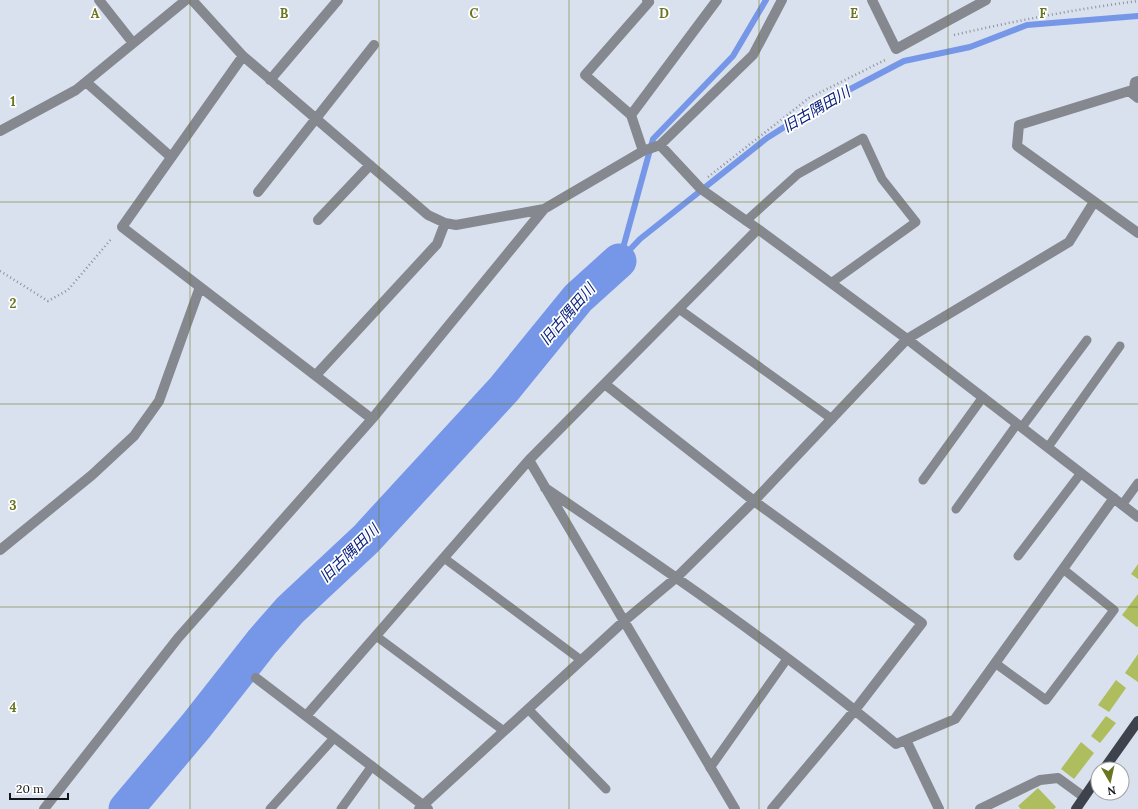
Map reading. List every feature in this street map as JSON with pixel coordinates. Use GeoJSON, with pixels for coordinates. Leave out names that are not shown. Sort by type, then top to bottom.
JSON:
{"type":"FeatureCollection","features":[{"type":"Feature","properties":{"kind":"main road"},"geometry":{"type":"LineString","coordinates":[[1110,761],[1138,721]]}},
{"type":"Feature","properties":{"kind":"main road"},"geometry":{"type":"LineString","coordinates":[[1076,809],[1090,788]]}},
{"type":"Feature","properties":{"kind":"street"},"geometry":{"type":"LineString","coordinates":[[99,0],[133,43]]}},
{"type":"Feature","properties":{"kind":"street"},"geometry":{"type":"LineString","coordinates":[[192,0],[243,56],[428,215],[445,224],[456,225],[544,209],[644,151],[660,145],[753,55],[782,0]]}},
{"type":"Feature","properties":{"kind":"street"},"geometry":{"type":"LineString","coordinates":[[270,80],[338,0]]}},
{"type":"Feature","properties":{"kind":"street"},"geometry":{"type":"LineString","coordinates":[[644,151],[631,115],[585,75],[648,2],[647,0]]}},
{"type":"Feature","properties":{"kind":"street"},"geometry":{"type":"LineString","coordinates":[[631,115],[717,0]]}},
{"type":"Feature","properties":{"kind":"street"},"geometry":{"type":"LineString","coordinates":[[872,0],[896,50],[986,0]]}},
{"type":"Feature","properties":{"kind":"street"},"geometry":{"type":"LineString","coordinates":[[0,131],[76,90],[182,1]]}},
{"type":"Feature","properties":{"kind":"street"},"geometry":{"type":"LineString","coordinates":[[258,192],[374,45]]}},
{"type":"Feature","properties":{"kind":"street"},"geometry":{"type":"LineString","coordinates":[[243,56],[122,227],[372,419]]}},
{"type":"Feature","properties":{"kind":"street"},"geometry":{"type":"LineString","coordinates":[[1136,96],[1135,82],[1138,81]]}},
{"type":"Feature","properties":{"kind":"street"},"geometry":{"type":"LineString","coordinates":[[86,82],[171,157]]}},
{"type":"Feature","properties":{"kind":"street"},"geometry":{"type":"LineString","coordinates":[[1136,96],[1128,91],[1019,125],[1017,146],[1138,233]]}},
{"type":"Feature","properties":{"kind":"street"},"geometry":{"type":"LineString","coordinates":[[660,145],[697,186],[746,220],[907,339],[1138,517]]}},
{"type":"Feature","properties":{"kind":"street"},"geometry":{"type":"LineString","coordinates":[[318,220],[370,165]]}},
{"type":"Feature","properties":{"kind":"street"},"geometry":{"type":"LineString","coordinates":[[256,678],[372,766],[423,808],[581,660],[623,622],[677,577],[754,501],[907,339],[1069,242],[1094,202]]}},
{"type":"Feature","properties":{"kind":"street"},"geometry":{"type":"LineString","coordinates":[[44,809],[178,638],[372,419],[544,209]]}},
{"type":"Feature","properties":{"kind":"street"},"geometry":{"type":"LineString","coordinates":[[316,375],[437,244],[445,224]]}},
{"type":"Feature","properties":{"kind":"street"},"geometry":{"type":"LineString","coordinates":[[306,716],[529,460],[606,385],[758,229]]}},
{"type":"Feature","properties":{"kind":"street"},"geometry":{"type":"LineString","coordinates":[[0,550],[92,475],[134,436],[159,401],[200,287]]}},
{"type":"Feature","properties":{"kind":"street"},"geometry":{"type":"LineString","coordinates":[[606,385],[754,501],[922,623],[855,710],[772,809]]}},
{"type":"Feature","properties":{"kind":"street"},"geometry":{"type":"LineString","coordinates":[[529,460],[623,622],[735,809]]}},
{"type":"Feature","properties":{"kind":"street"},"geometry":{"type":"LineString","coordinates":[[545,488],[677,577],[855,710],[896,744],[955,719],[1063,569],[1118,502]]}},
{"type":"Feature","properties":{"kind":"street"},"geometry":{"type":"LineString","coordinates":[[906,740],[939,809]]}},
{"type":"Feature","properties":{"kind":"street"},"geometry":{"type":"LineString","coordinates":[[980,809],[1040,780],[1058,778],[1084,796]]}},
{"type":"Feature","properties":{"kind":"lane"},"geometry":{"type":"LineString","coordinates":[[746,220],[798,174],[864,138],[882,179],[916,222],[831,283]]}},
{"type":"Feature","properties":{"kind":"lane"},"geometry":{"type":"LineString","coordinates":[[680,310],[832,419]]}},
{"type":"Feature","properties":{"kind":"lane"},"geometry":{"type":"LineString","coordinates":[[956,509],[1086,340]]}},
{"type":"Feature","properties":{"kind":"lane"},"geometry":{"type":"LineString","coordinates":[[1048,448],[1120,346]]}},
{"type":"Feature","properties":{"kind":"lane"},"geometry":{"type":"LineString","coordinates":[[923,480],[983,397]]}},
{"type":"Feature","properties":{"kind":"lane"},"geometry":{"type":"LineString","coordinates":[[1018,556],[1081,473]]}},
{"type":"Feature","properties":{"kind":"lane"},"geometry":{"type":"LineString","coordinates":[[1118,502],[1138,483]]}},
{"type":"Feature","properties":{"kind":"lane"},"geometry":{"type":"LineString","coordinates":[[444,558],[581,660]]}},
{"type":"Feature","properties":{"kind":"lane"},"geometry":{"type":"LineString","coordinates":[[995,663],[1046,700],[1114,610],[1063,569]]}},
{"type":"Feature","properties":{"kind":"lane"},"geometry":{"type":"LineString","coordinates":[[376,636],[504,731]]}},
{"type":"Feature","properties":{"kind":"lane"},"geometry":{"type":"LineString","coordinates":[[710,768],[787,659]]}},
{"type":"Feature","properties":{"kind":"lane"},"geometry":{"type":"LineString","coordinates":[[528,709],[606,789]]}},
{"type":"Feature","properties":{"kind":"lane"},"geometry":{"type":"LineString","coordinates":[[270,809],[334,738]]}},
{"type":"Feature","properties":{"kind":"lane"},"geometry":{"type":"LineString","coordinates":[[342,809],[372,766]]}},
{"type":"Feature","properties":{"kind":"path"},"geometry":{"type":"LineString","coordinates":[[949,36],[1080,9],[1138,1]]}},
{"type":"Feature","properties":{"kind":"path"},"geometry":{"type":"LineString","coordinates":[[697,186],[809,98],[886,59],[896,50]]}},
{"type":"Feature","properties":{"kind":"path"},"geometry":{"type":"LineString","coordinates":[[0,271],[48,301],[68,290],[122,227]]}},
{"type":"Feature","properties":{"kind":"building"},"geometry":{"type":"Polygon","coordinates":[[[1138,564],[1138,579],[1131,574],[1138,564]]]}},
{"type":"Feature","properties":{"kind":"building"},"geometry":{"type":"Polygon","coordinates":[[[1138,594],[1138,626],[1137,627],[1122,615],[1138,594]]]}},
{"type":"Feature","properties":{"kind":"building"},"geometry":{"type":"Polygon","coordinates":[[[1138,654],[1138,682],[1125,673],[1138,654]]]}},
{"type":"Feature","properties":{"kind":"building"},"geometry":{"type":"Polygon","coordinates":[[[1116,680],[1126,688],[1109,712],[1098,705],[1116,680]]]}},
{"type":"Feature","properties":{"kind":"building"},"geometry":{"type":"Polygon","coordinates":[[[1106,716],[1116,723],[1100,743],[1091,736],[1106,716]]]}},
{"type":"Feature","properties":{"kind":"building"},"geometry":{"type":"Polygon","coordinates":[[[1081,742],[1094,753],[1074,779],[1061,769],[1081,742]]]}},
{"type":"Feature","properties":{"kind":"building"},"geometry":{"type":"Polygon","coordinates":[[[1038,788],[1056,807],[1054,809],[1021,809],[1018,806],[1038,788]]]}},
{"type":"Feature","properties":{"kind":"waterway"},"geometry":{"type":"LineString","coordinates":[[620,259],[653,139],[733,56],[766,0]]}},
{"type":"Feature","properties":{"kind":"waterway","name":"旧古隅田川"},"geometry":{"type":"LineString","coordinates":[[619,261],[640,239],[767,138],[816,107],[904,61],[970,47],[1027,25],[1138,16]]}},
{"type":"Feature","properties":{"kind":"waterway","name":"旧古隅田川"},"geometry":{"type":"LineString","coordinates":[[126,809],[196,726],[262,642],[290,610],[366,539],[504,389],[578,298],[619,261]]}}]}
